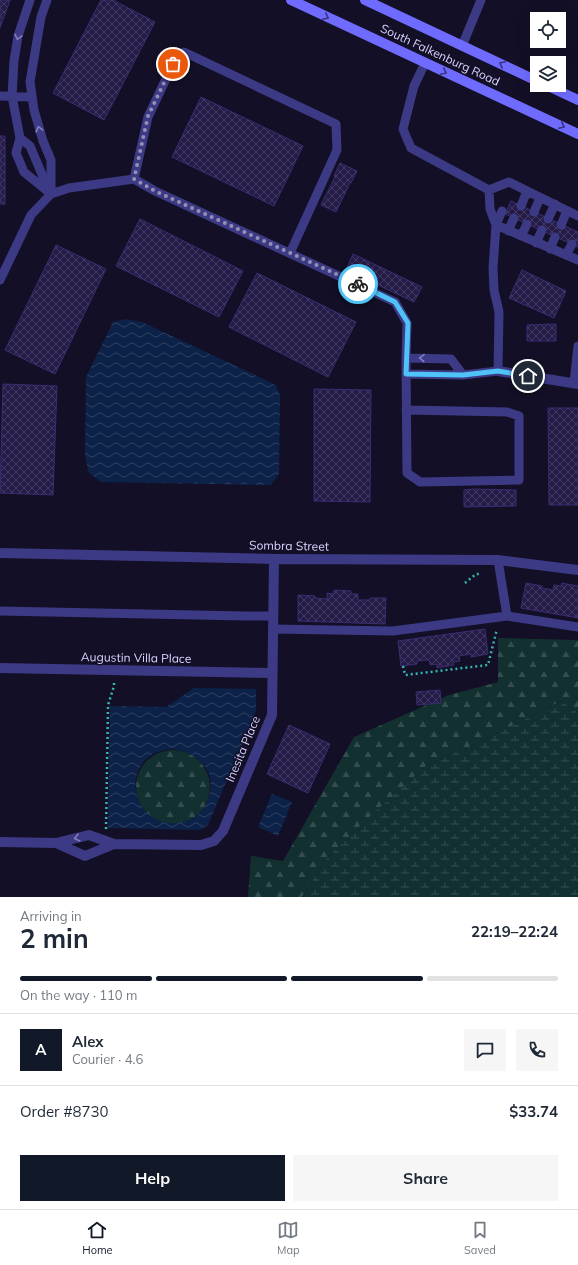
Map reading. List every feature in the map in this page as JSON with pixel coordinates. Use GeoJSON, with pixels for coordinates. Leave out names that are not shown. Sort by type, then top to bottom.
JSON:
{"type":"FeatureCollection","features":[{"type":"Feature","properties":{"kind":"street","name":"South Falkenburg Road"},"geometry":{"type":"LineString","coordinates":[[291,0],[578,134]]}},
{"type":"Feature","properties":{"kind":"street","name":"South Falkenburg Road"},"geometry":{"type":"LineString","coordinates":[[365,0],[530,78]]}},
{"type":"Feature","properties":{"kind":"street"},"geometry":{"type":"LineString","coordinates":[[561,92],[578,100]]}},
{"type":"Feature","properties":{"kind":"street"},"geometry":{"type":"LineString","coordinates":[[498,371],[576,383]]}},
{"type":"Feature","properties":{"kind":"street","name":"Sombra Street"},"geometry":{"type":"LineString","coordinates":[[0,553],[274,560],[498,560],[578,570]]}},
{"type":"Feature","properties":{"kind":"street","name":"Inesita Place"},"geometry":{"type":"LineString","coordinates":[[0,842],[56,843],[88,835],[110,842],[201,845],[214,841],[223,831],[272,715],[274,560]]}},
{"type":"Feature","properties":{"kind":"street","name":"Augustin Villa Place"},"geometry":{"type":"LineString","coordinates":[[0,668],[272,673]]}},
{"type":"Feature","properties":{"kind":"street","name":"Inesita Place"},"geometry":{"type":"LineString","coordinates":[[56,843],[85,856],[110,842]]}},
{"type":"Feature","properties":{"kind":"lane"},"geometry":{"type":"LineString","coordinates":[[30,0],[18,36],[14,61],[12,96],[20,138],[16,153],[24,172],[51,194]]}},
{"type":"Feature","properties":{"kind":"lane"},"geometry":{"type":"LineString","coordinates":[[48,0],[41,17],[30,82],[31,96],[43,141],[51,160],[51,194]]}},
{"type":"Feature","properties":{"kind":"lane"},"geometry":{"type":"LineString","coordinates":[[462,46],[481,0]]}},
{"type":"Feature","properties":{"kind":"lane"},"geometry":{"type":"LineString","coordinates":[[134,179],[148,116],[173,64],[184,52],[336,124],[337,150],[290,253]]}},
{"type":"Feature","properties":{"kind":"lane"},"geometry":{"type":"LineString","coordinates":[[424,62],[414,86],[403,129],[410,148],[489,190],[509,182],[578,216]]}},
{"type":"Feature","properties":{"kind":"lane"},"geometry":{"type":"LineString","coordinates":[[0,96],[31,96]]}},
{"type":"Feature","properties":{"kind":"lane"},"geometry":{"type":"LineString","coordinates":[[20,138],[30,146],[51,194]]}},
{"type":"Feature","properties":{"kind":"lane"},"geometry":{"type":"LineString","coordinates":[[0,280],[31,215],[51,194],[69,188],[134,179],[155,191],[395,302],[408,323],[406,358],[406,410],[407,473],[420,482],[520,480],[519,416],[507,412],[406,410]]}},
{"type":"Feature","properties":{"kind":"lane"},"geometry":{"type":"LineString","coordinates":[[510,194],[514,185]]}},
{"type":"Feature","properties":{"kind":"lane"},"geometry":{"type":"LineString","coordinates":[[489,190],[490,209],[496,225],[578,260]]}},
{"type":"Feature","properties":{"kind":"lane"},"geometry":{"type":"LineString","coordinates":[[520,206],[527,191]]}},
{"type":"Feature","properties":{"kind":"lane"},"geometry":{"type":"LineString","coordinates":[[534,212],[540,198]]}},
{"type":"Feature","properties":{"kind":"lane"},"geometry":{"type":"LineString","coordinates":[[548,219],[555,204]]}},
{"type":"Feature","properties":{"kind":"lane"},"geometry":{"type":"LineString","coordinates":[[406,374],[463,375],[498,371],[499,312],[494,290],[493,268],[496,225],[502,211]]}},
{"type":"Feature","properties":{"kind":"lane"},"geometry":{"type":"LineString","coordinates":[[561,225],[567,211]]}},
{"type":"Feature","properties":{"kind":"lane"},"geometry":{"type":"LineString","coordinates":[[508,230],[514,218]]}},
{"type":"Feature","properties":{"kind":"lane"},"geometry":{"type":"LineString","coordinates":[[521,236],[527,224]]}},
{"type":"Feature","properties":{"kind":"lane"},"geometry":{"type":"LineString","coordinates":[[536,242],[542,230]]}},
{"type":"Feature","properties":{"kind":"lane"},"geometry":{"type":"LineString","coordinates":[[550,249],[556,237]]}},
{"type":"Feature","properties":{"kind":"lane"},"geometry":{"type":"LineString","coordinates":[[566,255],[572,244]]}},
{"type":"Feature","properties":{"kind":"lane"},"geometry":{"type":"LineString","coordinates":[[576,383],[578,346]]}},
{"type":"Feature","properties":{"kind":"lane"},"geometry":{"type":"LineString","coordinates":[[406,358],[451,359],[463,375]]}},
{"type":"Feature","properties":{"kind":"lane"},"geometry":{"type":"LineString","coordinates":[[498,560],[504,616]]}},
{"type":"Feature","properties":{"kind":"lane"},"geometry":{"type":"LineString","coordinates":[[0,611],[273,616]]}},
{"type":"Feature","properties":{"kind":"lane"},"geometry":{"type":"LineString","coordinates":[[273,629],[393,632],[504,616],[578,627]]}},
{"type":"Feature","properties":{"kind":"path"},"geometry":{"type":"LineString","coordinates":[[465,583],[476,574],[500,571]]}},
{"type":"Feature","properties":{"kind":"path"},"geometry":{"type":"LineString","coordinates":[[404,666],[405,675],[488,665],[504,616]]}},
{"type":"Feature","properties":{"kind":"path"},"geometry":{"type":"LineString","coordinates":[[110,842],[108,705],[114,686],[114,670]]}},
{"type":"Feature","properties":{"kind":"green space"},"geometry":{"type":"Polygon","coordinates":[[[498,638],[578,640],[578,713],[561,701],[476,744],[427,765],[326,859],[302,897],[248,897],[251,856],[283,861],[354,737],[449,695],[498,682],[498,638]]]}},
{"type":"Feature","properties":{"kind":"green space"},"geometry":{"type":"Polygon","coordinates":[[[561,701],[578,713],[578,897],[302,897],[326,859],[367,819],[427,765],[476,744],[561,701]]]}},
{"type":"Feature","properties":{"kind":"green space"},"geometry":{"type":"Polygon","coordinates":[[[166,750],[180,750],[194,756],[204,766],[210,780],[208,801],[204,808],[194,818],[180,824],[166,824],[152,818],[142,808],[136,794],[136,780],[142,766],[152,756],[166,750]]]}},
{"type":"Feature","properties":{"kind":"water"},"geometry":{"type":"Polygon","coordinates":[[[125,319],[142,322],[276,385],[280,396],[279,474],[271,485],[101,482],[89,473],[85,456],[86,377],[113,322],[125,319]]]}},
{"type":"Feature","properties":{"kind":"water"},"geometry":{"type":"Polygon","coordinates":[[[194,688],[256,689],[256,711],[208,825],[200,830],[108,828],[110,706],[166,707],[194,688]],[[170,749],[160,751],[150,756],[141,766],[136,778],[136,791],[140,802],[147,812],[156,819],[169,823],[190,820],[201,812],[205,806],[211,785],[206,767],[199,760],[181,751],[170,749]]]}},
{"type":"Feature","properties":{"kind":"water"},"geometry":{"type":"Polygon","coordinates":[[[272,794],[292,802],[278,836],[258,827],[272,794]]]}},
{"type":"Feature","properties":{"kind":"building"},"geometry":{"type":"Polygon","coordinates":[[[0,0],[10,0],[0,28],[0,0]]]}},
{"type":"Feature","properties":{"kind":"building"},"geometry":{"type":"Polygon","coordinates":[[[101,0],[113,0],[155,22],[104,120],[53,93],[101,0]]]}},
{"type":"Feature","properties":{"kind":"building"},"geometry":{"type":"Polygon","coordinates":[[[201,97],[303,146],[274,206],[172,157],[201,97]]]}},
{"type":"Feature","properties":{"kind":"building"},"geometry":{"type":"Polygon","coordinates":[[[0,136],[5,136],[5,204],[0,204],[0,136]]]}},
{"type":"Feature","properties":{"kind":"building"},"geometry":{"type":"Polygon","coordinates":[[[340,163],[357,171],[336,212],[321,205],[335,177],[334,176],[340,163]]]}},
{"type":"Feature","properties":{"kind":"building"},"geometry":{"type":"Polygon","coordinates":[[[511,201],[578,232],[578,247],[505,214],[511,201]]]}},
{"type":"Feature","properties":{"kind":"building"},"geometry":{"type":"Polygon","coordinates":[[[140,219],[243,271],[219,317],[116,266],[140,219]]]}},
{"type":"Feature","properties":{"kind":"building"},"geometry":{"type":"Polygon","coordinates":[[[56,245],[106,269],[55,374],[5,350],[56,245]]]}},
{"type":"Feature","properties":{"kind":"building"},"geometry":{"type":"Polygon","coordinates":[[[353,254],[422,287],[414,302],[346,270],[353,254]]]}},
{"type":"Feature","properties":{"kind":"building"},"geometry":{"type":"Polygon","coordinates":[[[522,270],[566,291],[554,318],[509,298],[522,270]]]}},
{"type":"Feature","properties":{"kind":"building"},"geometry":{"type":"Polygon","coordinates":[[[257,273],[356,322],[328,377],[229,327],[257,273]]]}},
{"type":"Feature","properties":{"kind":"building"},"geometry":{"type":"Polygon","coordinates":[[[556,324],[556,341],[527,341],[527,325],[556,324]]]}},
{"type":"Feature","properties":{"kind":"building"},"geometry":{"type":"Polygon","coordinates":[[[3,384],[57,386],[53,495],[0,493],[3,384]]]}},
{"type":"Feature","properties":{"kind":"building"},"geometry":{"type":"Polygon","coordinates":[[[314,389],[371,390],[370,502],[314,501],[314,389]]]}},
{"type":"Feature","properties":{"kind":"building"},"geometry":{"type":"Polygon","coordinates":[[[548,408],[578,408],[578,505],[549,505],[548,408]]]}},
{"type":"Feature","properties":{"kind":"building"},"geometry":{"type":"Polygon","coordinates":[[[464,490],[516,490],[516,506],[464,507],[464,490]]]}},
{"type":"Feature","properties":{"kind":"building"},"geometry":{"type":"Polygon","coordinates":[[[526,583],[553,590],[554,585],[561,586],[562,583],[578,586],[578,618],[521,608],[526,583]]]}},
{"type":"Feature","properties":{"kind":"building"},"geometry":{"type":"Polygon","coordinates":[[[334,590],[351,591],[351,594],[358,594],[358,600],[386,598],[385,624],[298,621],[298,595],[315,596],[315,598],[327,599],[327,593],[334,594],[334,590]]]}},
{"type":"Feature","properties":{"kind":"building"},"geometry":{"type":"Polygon","coordinates":[[[485,629],[488,654],[471,657],[471,654],[459,656],[460,661],[453,662],[454,665],[437,668],[437,664],[430,665],[429,660],[417,661],[417,664],[401,666],[398,641],[485,629]]]}},
{"type":"Feature","properties":{"kind":"building"},"geometry":{"type":"Polygon","coordinates":[[[440,690],[441,703],[417,705],[416,692],[440,690]]]}},
{"type":"Feature","properties":{"kind":"building"},"geometry":{"type":"Polygon","coordinates":[[[289,725],[330,744],[308,793],[267,774],[289,725]]]}},
{"type":"Feature","properties":{"kind":"way so far"},"geometry":{"type":"LineString","coordinates":[[173,64],[148,116],[134,179],[155,191],[358,284]]}},
{"type":"Feature","properties":{"kind":"route"},"geometry":{"type":"LineString","coordinates":[[358,284],[395,302],[408,323],[406,374],[463,375],[498,371],[528,376]]}}]}
